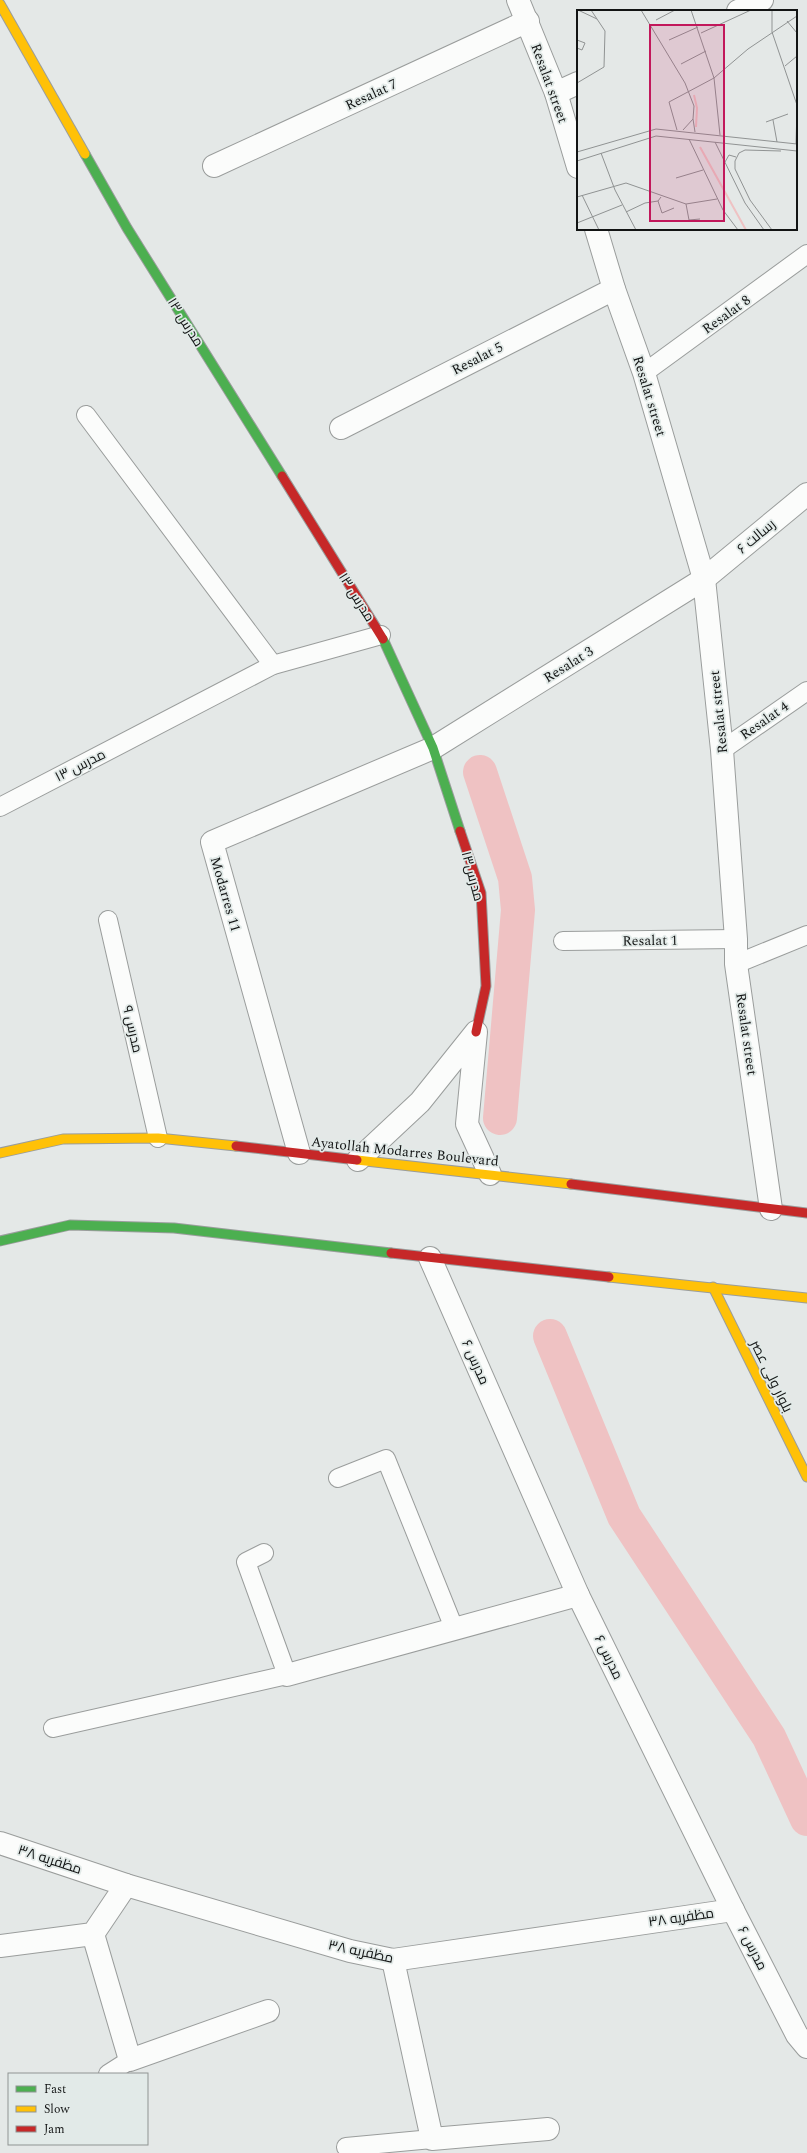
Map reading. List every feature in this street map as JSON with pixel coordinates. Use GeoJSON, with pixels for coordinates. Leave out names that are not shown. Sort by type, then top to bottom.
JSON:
{"type":"FeatureCollection","features":[{"type":"Feature","properties":{"kind":"main road","name":"مدرس ۱۳"},"geometry":{"type":"LineString","coordinates":[[0,4],[127,228],[381,635],[433,748]]}},
{"type":"Feature","properties":{"kind":"main road","name":"مدرس۱۳"},"geometry":{"type":"LineString","coordinates":[[433,748],[481,892],[486,986],[476,1032]]}},
{"type":"Feature","properties":{"kind":"main road","name":"Ayatollah Modarres Boulevard"},"geometry":{"type":"LineString","coordinates":[[0,1153],[63,1139],[158,1138],[490,1174],[807,1213]]}},
{"type":"Feature","properties":{"kind":"main road"},"geometry":{"type":"LineString","coordinates":[[0,1242],[70,1225],[174,1228],[430,1258],[807,1298]]}},
{"type":"Feature","properties":{"kind":"main road","name":"بلوار ولی عصر"},"geometry":{"type":"LineString","coordinates":[[713,1287],[807,1478]]}},
{"type":"Feature","properties":{"kind":"street","name":"Resalat street"},"geometry":{"type":"LineString","coordinates":[[518,0],[528,21],[556,93],[577,165]]}},
{"type":"Feature","properties":{"kind":"street"},"geometry":{"type":"LineString","coordinates":[[740,10],[762,0]]}},
{"type":"Feature","properties":{"kind":"street","name":"Resalat 7"},"geometry":{"type":"LineString","coordinates":[[214,166],[528,21]]}},
{"type":"Feature","properties":{"kind":"street"},"geometry":{"type":"LineString","coordinates":[[556,93],[577,83]]}},
{"type":"Feature","properties":{"kind":"street","name":"Resalat street"},"geometry":{"type":"LineString","coordinates":[[596,230],[614,289],[644,373],[704,580],[722,750],[736,939],[736,964],[771,1209]]}},
{"type":"Feature","properties":{"kind":"street","name":"Resalat 5"},"geometry":{"type":"LineString","coordinates":[[341,428],[614,289]]}},
{"type":"Feature","properties":{"kind":"street","name":"رسالت ۶"},"geometry":{"type":"LineString","coordinates":[[704,580],[807,494]]}},
{"type":"Feature","properties":{"kind":"street","name":"Resalat 3"},"geometry":{"type":"LineString","coordinates":[[433,748],[704,580]]}},
{"type":"Feature","properties":{"kind":"street","name":"Modarres 11"},"geometry":{"type":"LineString","coordinates":[[300,1153],[212,842],[433,748]]}},
{"type":"Feature","properties":{"kind":"street","name":"مدرس۱۳"},"geometry":{"type":"LineString","coordinates":[[358,1160],[420,1102],[476,1032]]}},
{"type":"Feature","properties":{"kind":"street","name":"مدرس۱۳"},"geometry":{"type":"LineString","coordinates":[[476,1032],[467,1124],[490,1174]]}},
{"type":"Feature","properties":{"kind":"street","name":"مدرس ۶"},"geometry":{"type":"LineString","coordinates":[[430,1258],[578,1595],[733,1910],[798,2035],[807,2047]]}},
{"type":"Feature","properties":{"kind":"street"},"geometry":{"type":"LineString","coordinates":[[287,1675],[578,1595]]}},
{"type":"Feature","properties":{"kind":"street","name":"مظفریه ۳۸"},"geometry":{"type":"LineString","coordinates":[[0,1843],[126,1885],[350,1951],[393,1960],[733,1910]]}},
{"type":"Feature","properties":{"kind":"street"},"geometry":{"type":"LineString","coordinates":[[0,1946],[93,1934],[126,1885]]}},
{"type":"Feature","properties":{"kind":"street"},"geometry":{"type":"LineString","coordinates":[[93,1934],[130,2060],[268,2012]]}},
{"type":"Feature","properties":{"kind":"street"},"geometry":{"type":"LineString","coordinates":[[393,1960],[432,2139],[548,2129]]}},
{"type":"Feature","properties":{"kind":"lane","name":"Resalat 8"},"geometry":{"type":"LineString","coordinates":[[644,373],[807,254]]}},
{"type":"Feature","properties":{"kind":"lane"},"geometry":{"type":"LineString","coordinates":[[86,415],[273,665]]}},
{"type":"Feature","properties":{"kind":"lane","name":"مدرس ۱۳"},"geometry":{"type":"LineString","coordinates":[[0,807],[273,665],[381,635]]}},
{"type":"Feature","properties":{"kind":"lane","name":"Resalat 4"},"geometry":{"type":"LineString","coordinates":[[722,750],[807,691]]}},
{"type":"Feature","properties":{"kind":"lane","name":"مدرس ۹"},"geometry":{"type":"LineString","coordinates":[[108,920],[158,1138]]}},
{"type":"Feature","properties":{"kind":"lane"},"geometry":{"type":"LineString","coordinates":[[736,964],[807,935]]}},
{"type":"Feature","properties":{"kind":"lane","name":"Resalat 1"},"geometry":{"type":"LineString","coordinates":[[563,941],[736,939]]}},
{"type":"Feature","properties":{"kind":"lane"},"geometry":{"type":"LineString","coordinates":[[338,1478],[386,1459],[454,1628]]}},
{"type":"Feature","properties":{"kind":"lane"},"geometry":{"type":"LineString","coordinates":[[53,1728],[287,1675],[246,1562],[264,1553]]}},
{"type":"Feature","properties":{"kind":"lane"},"geometry":{"type":"LineString","coordinates":[[110,2073],[130,2060]]}},
{"type":"Feature","properties":{"kind":"lane"},"geometry":{"type":"LineString","coordinates":[[346,2147],[432,2139]]}},
{"type":"Feature","properties":{"kind":"waterway"},"geometry":{"type":"LineString","coordinates":[[480,772],[515,878],[518,910],[500,1118]]}},
{"type":"Feature","properties":{"kind":"waterway"},"geometry":{"type":"LineString","coordinates":[[550,1336],[624,1516],[769,1737],[807,1819]]}},
{"type":"Feature","properties":{"kind":"traffic: fast"},"geometry":{"type":"LineString","coordinates":[[85,154],[127,228],[282,476]]}},
{"type":"Feature","properties":{"kind":"traffic: fast"},"geometry":{"type":"LineString","coordinates":[[383,639],[433,748],[460,831]]}},
{"type":"Feature","properties":{"kind":"traffic: fast"},"geometry":{"type":"LineString","coordinates":[[0,1241],[70,1225],[174,1228],[391,1253]]}},
{"type":"Feature","properties":{"kind":"traffic: slow"},"geometry":{"type":"LineString","coordinates":[[0,4],[85,154]]}},
{"type":"Feature","properties":{"kind":"traffic: slow"},"geometry":{"type":"LineString","coordinates":[[0,1153],[63,1139],[158,1138],[236,1146]]}},
{"type":"Feature","properties":{"kind":"traffic: slow"},"geometry":{"type":"LineString","coordinates":[[357,1160],[571,1184]]}},
{"type":"Feature","properties":{"kind":"traffic: slow"},"geometry":{"type":"LineString","coordinates":[[609,1277],[807,1298]]}},
{"type":"Feature","properties":{"kind":"traffic: slow"},"geometry":{"type":"LineString","coordinates":[[713,1287],[807,1477]]}},
{"type":"Feature","properties":{"kind":"traffic: jam"},"geometry":{"type":"LineString","coordinates":[[282,476],[383,639]]}},
{"type":"Feature","properties":{"kind":"traffic: jam"},"geometry":{"type":"LineString","coordinates":[[460,831],[481,893],[486,986],[476,1032]]}},
{"type":"Feature","properties":{"kind":"traffic: jam"},"geometry":{"type":"LineString","coordinates":[[236,1146],[357,1160]]}},
{"type":"Feature","properties":{"kind":"traffic: jam"},"geometry":{"type":"LineString","coordinates":[[571,1184],[807,1213]]}},
{"type":"Feature","properties":{"kind":"traffic: jam"},"geometry":{"type":"LineString","coordinates":[[391,1253],[609,1277]]}}]}
